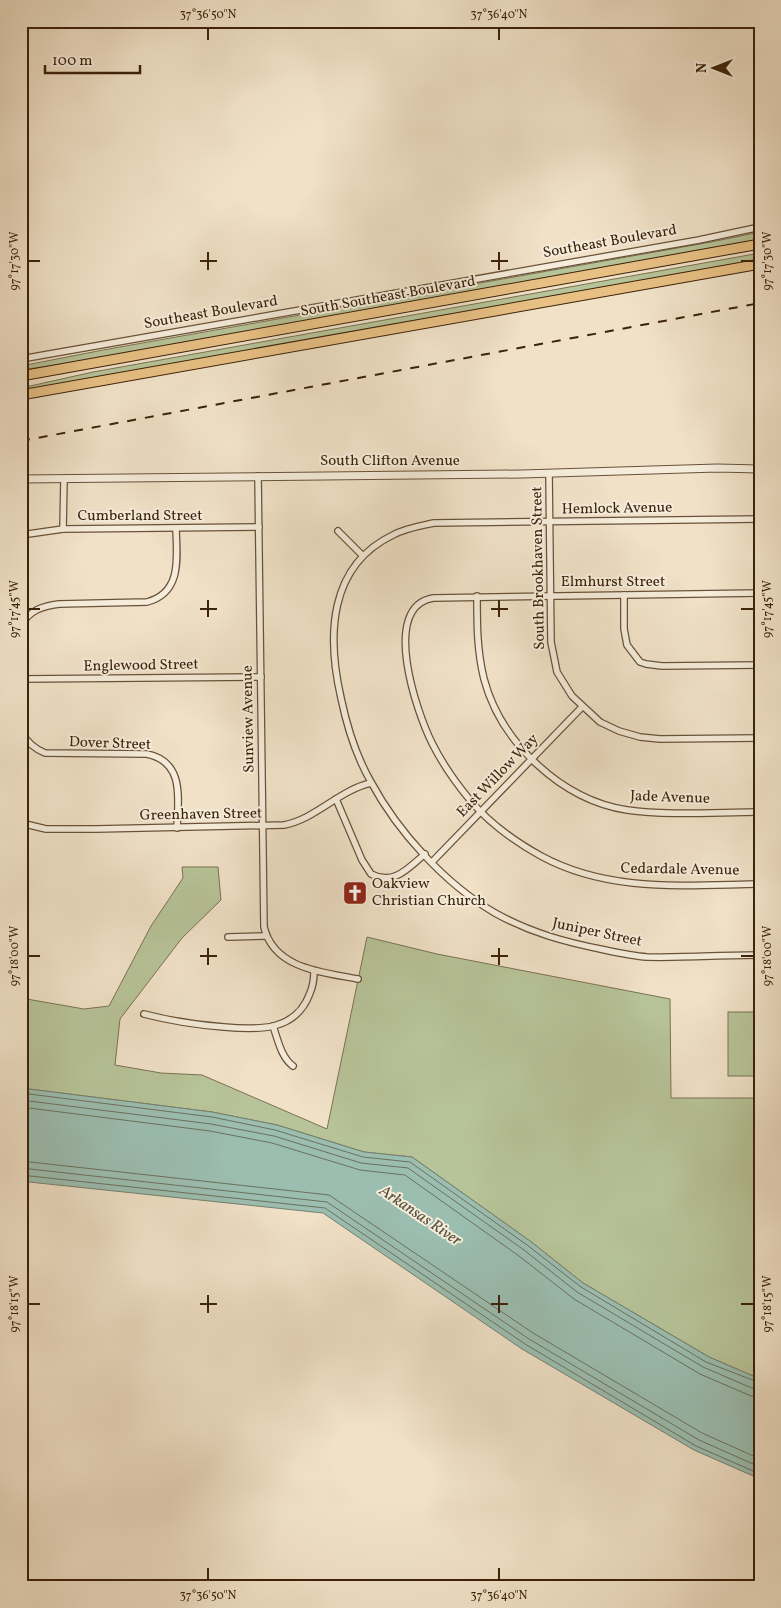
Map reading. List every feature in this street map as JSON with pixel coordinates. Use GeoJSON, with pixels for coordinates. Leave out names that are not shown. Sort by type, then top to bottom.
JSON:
{"type":"FeatureCollection","features":[{"type":"Feature","properties":{"kind":"main road","name":"South Southeast Boulevard"},"geometry":{"type":"LineString","coordinates":[[21,376],[760,244]]}},
{"type":"Feature","properties":{"kind":"main road"},"geometry":{"type":"LineString","coordinates":[[21,395],[760,264]]}},
{"type":"Feature","properties":{"kind":"street","name":"Southeast Boulevard"},"geometry":{"type":"LineString","coordinates":[[21,359],[700,240],[760,227]]}},
{"type":"Feature","properties":{"kind":"street","name":"South Clifton Avenue"},"geometry":{"type":"LineString","coordinates":[[21,478],[760,469]]}},
{"type":"Feature","properties":{"kind":"street","name":"South Brookhaven Street"},"geometry":{"type":"LineString","coordinates":[[549,473],[551,642],[556,668],[564,685],[582,707],[600,722],[614,729],[640,737],[660,739],[760,738]]}},
{"type":"Feature","properties":{"kind":"street","name":"Sunview Avenue"},"geometry":{"type":"LineString","coordinates":[[258,476],[262,826],[264,927],[266,936]]}},
{"type":"Feature","properties":{"kind":"street"},"geometry":{"type":"LineString","coordinates":[[63,529],[64,478]]}},
{"type":"Feature","properties":{"kind":"street","name":"Hemlock Avenue"},"geometry":{"type":"LineString","coordinates":[[363,556],[391,535],[427,524],[760,519]]}},
{"type":"Feature","properties":{"kind":"street","name":"Cumberland Street"},"geometry":{"type":"LineString","coordinates":[[21,535],[63,529],[259,527]]}},
{"type":"Feature","properties":{"kind":"street"},"geometry":{"type":"LineString","coordinates":[[21,626],[28,615],[45,606],[147,602],[159,598],[168,590],[174,580],[176,529]]}},
{"type":"Feature","properties":{"kind":"street"},"geometry":{"type":"LineString","coordinates":[[338,531],[363,556]]}},
{"type":"Feature","properties":{"kind":"street","name":"Juniper Street"},"geometry":{"type":"LineString","coordinates":[[363,556],[354,567],[342,589],[335,616],[333,640],[336,673],[345,715],[354,743],[371,783],[387,808],[432,862],[459,888],[494,912],[532,931],[558,940],[635,956],[760,955]]}},
{"type":"Feature","properties":{"kind":"street","name":"Elmhurst Street"},"geometry":{"type":"LineString","coordinates":[[406,640],[407,621],[411,612],[419,602],[433,598],[760,593]]}},
{"type":"Feature","properties":{"kind":"street"},"geometry":{"type":"LineString","coordinates":[[624,595],[624,629],[627,645],[640,662],[662,666],[760,665]]}},
{"type":"Feature","properties":{"kind":"street","name":"Jade Avenue"},"geometry":{"type":"LineString","coordinates":[[477,596],[478,648],[487,689],[506,728],[532,759],[547,772],[594,801],[617,808],[649,812],[760,812]]}},
{"type":"Feature","properties":{"kind":"street","name":"Cedardale Avenue"},"geometry":{"type":"LineString","coordinates":[[406,640],[413,690],[424,724],[440,758],[481,812],[508,836],[541,856],[565,867],[594,876],[642,884],[760,884]]}},
{"type":"Feature","properties":{"kind":"street","name":"Englewood Street"},"geometry":{"type":"LineString","coordinates":[[21,679],[261,677]]}},
{"type":"Feature","properties":{"kind":"street","name":"East Willow Way"},"geometry":{"type":"LineString","coordinates":[[432,862],[582,707]]}},
{"type":"Feature","properties":{"kind":"street","name":"Dover Street"},"geometry":{"type":"LineString","coordinates":[[21,732],[35,748],[51,754],[147,754],[160,759],[171,768],[176,777],[177,828]]}},
{"type":"Feature","properties":{"kind":"street","name":"Greenhaven Street"},"geometry":{"type":"LineString","coordinates":[[21,823],[46,829],[284,825],[299,821],[336,798],[371,783]]}},
{"type":"Feature","properties":{"kind":"street"},"geometry":{"type":"LineString","coordinates":[[336,798],[362,860],[370,874],[381,878],[398,876],[425,854]]}},
{"type":"Feature","properties":{"kind":"street"},"geometry":{"type":"LineString","coordinates":[[228,937],[266,936],[274,949],[291,961],[314,971],[358,979]]}},
{"type":"Feature","properties":{"kind":"street"},"geometry":{"type":"LineString","coordinates":[[144,1014],[193,1024],[251,1029],[273,1026],[290,1019],[303,1007],[311,991],[314,971]]}},
{"type":"Feature","properties":{"kind":"street"},"geometry":{"type":"LineString","coordinates":[[273,1026],[284,1055],[293,1066]]}},
{"type":"Feature","properties":{"kind":"shaded area"},"geometry":{"type":"Polygon","coordinates":[[[760,232],[760,241],[21,370],[21,366],[103,350],[760,232]]]}},
{"type":"Feature","properties":{"kind":"shaded area"},"geometry":{"type":"Polygon","coordinates":[[[760,253],[760,260],[21,391],[21,388],[93,372],[760,253]]]}},
{"type":"Feature","properties":{"kind":"shaded area"},"geometry":{"type":"Polygon","coordinates":[[[182,867],[218,867],[221,900],[182,938],[120,1019],[115,1065],[161,1073],[202,1075],[327,1129],[367,937],[437,954],[670,999],[671,1098],[760,1098],[760,1379],[709,1357],[583,1283],[530,1241],[412,1157],[364,1152],[277,1125],[212,1112],[21,1088],[21,998],[84,1009],[109,1006],[151,926],[183,878],[182,867]]]}},
{"type":"Feature","properties":{"kind":"shaded area"},"geometry":{"type":"Polygon","coordinates":[[[728,1012],[760,1012],[760,1076],[728,1076],[728,1012]]]}},
{"type":"Feature","properties":{"kind":"water","name":"Arkansas River"},"geometry":{"type":"Polygon","coordinates":[[[21,1088],[212,1112],[277,1125],[364,1152],[412,1157],[530,1241],[583,1283],[709,1357],[760,1379],[760,1479],[694,1450],[522,1349],[323,1213],[29,1182],[21,1179],[21,1088]]]}},
{"type":"Feature","properties":{"kind":"railway"},"geometry":{"type":"LineString","coordinates":[[21,441],[760,303]]}},
{"type":"Feature","properties":{"kind":"place","name":"Oakview Christian Church"},"geometry":{"type":"Point","coordinates":[355,893]}}]}
